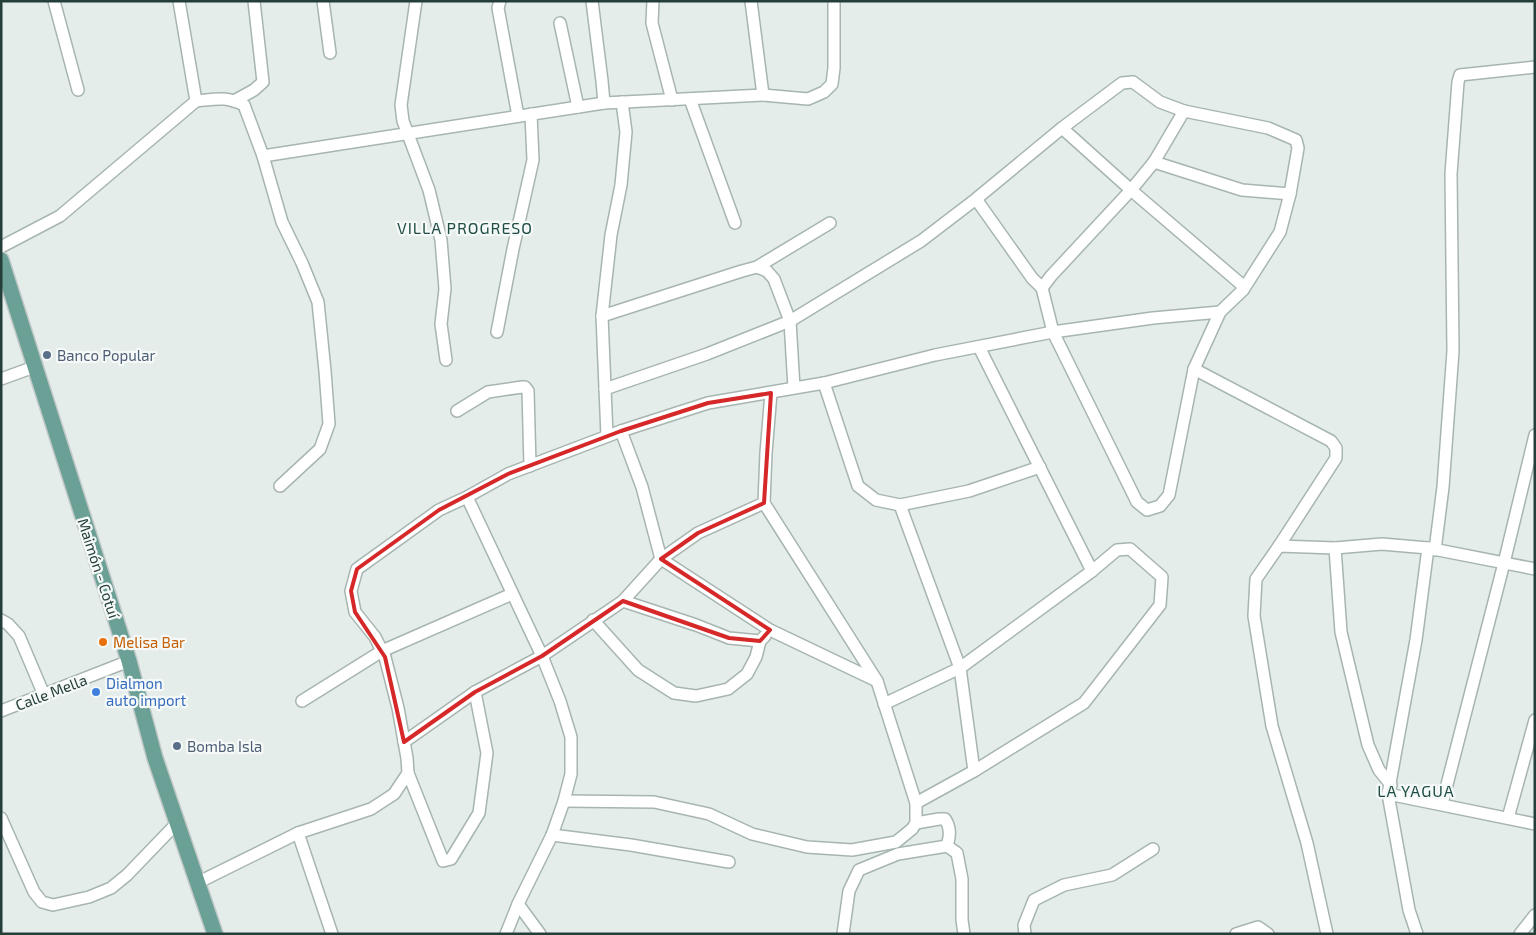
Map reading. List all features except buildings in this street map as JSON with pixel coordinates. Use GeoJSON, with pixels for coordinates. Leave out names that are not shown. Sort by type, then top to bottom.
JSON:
{"type":"FeatureCollection","features":[{"type":"Feature","properties":{"kind":"main road","name":"Maimón - Cotuí"},"geometry":{"type":"LineString","coordinates":[[1,260],[129,661],[155,758],[215,934]]}},
{"type":"Feature","properties":{"kind":"street"},"geometry":{"type":"LineString","coordinates":[[54,1],[78,90]]}},
{"type":"Feature","properties":{"kind":"street"},"geometry":{"type":"LineString","coordinates":[[179,1],[196,101]]}},
{"type":"Feature","properties":{"kind":"street"},"geometry":{"type":"LineString","coordinates":[[234,100],[254,90],[263,82],[254,1]]}},
{"type":"Feature","properties":{"kind":"street"},"geometry":{"type":"LineString","coordinates":[[323,1],[330,53]]}},
{"type":"Feature","properties":{"kind":"street"},"geometry":{"type":"LineString","coordinates":[[416,1],[401,105],[403,121],[428,190],[441,240],[445,288],[441,324],[446,360]]}},
{"type":"Feature","properties":{"kind":"street"},"geometry":{"type":"LineString","coordinates":[[500,1],[498,8],[518,116]]}},
{"type":"Feature","properties":{"kind":"street"},"geometry":{"type":"LineString","coordinates":[[592,1],[604,102]]}},
{"type":"Feature","properties":{"kind":"street"},"geometry":{"type":"LineString","coordinates":[[653,1],[652,22],[672,100]]}},
{"type":"Feature","properties":{"kind":"street"},"geometry":{"type":"LineString","coordinates":[[751,1],[763,95]]}},
{"type":"Feature","properties":{"kind":"street"},"geometry":{"type":"LineString","coordinates":[[263,156],[604,102],[763,95],[808,99],[824,92],[832,84],[834,68],[834,1]]}},
{"type":"Feature","properties":{"kind":"street"},"geometry":{"type":"LineString","coordinates":[[560,23],[578,107]]}},
{"type":"Feature","properties":{"kind":"street"},"geometry":{"type":"LineString","coordinates":[[1417,934],[1409,910],[1390,789],[1443,487],[1453,351],[1451,174],[1458,82],[1460,76],[1535,67]]}},
{"type":"Feature","properties":{"kind":"street"},"geometry":{"type":"LineString","coordinates":[[605,389],[707,354],[790,321],[922,241],[1062,128],[1122,83],[1133,82],[1160,102],[1184,111],[1268,128],[1296,140],[1298,148],[1290,194],[1280,232],[1243,290],[1220,312],[1194,369],[1169,495],[1160,506],[1147,510],[1137,502],[1053,332],[1042,288],[1032,278],[976,199]]}},
{"type":"Feature","properties":{"kind":"street"},"geometry":{"type":"LineString","coordinates":[[1,247],[60,216],[196,101],[222,98],[234,100],[244,105],[263,156],[282,222],[318,302],[329,424],[320,449],[280,486]]}},
{"type":"Feature","properties":{"kind":"street"},"geometry":{"type":"LineString","coordinates":[[690,99],[735,223]]}},
{"type":"Feature","properties":{"kind":"street"},"geometry":{"type":"LineString","coordinates":[[607,436],[602,316],[611,235],[621,184],[626,132],[622,102]]}},
{"type":"Feature","properties":{"kind":"street"},"geometry":{"type":"LineString","coordinates":[[1042,288],[1154,162],[1184,111]]}},
{"type":"Feature","properties":{"kind":"street"},"geometry":{"type":"LineString","coordinates":[[497,332],[532,160],[531,114]]}},
{"type":"Feature","properties":{"kind":"street"},"geometry":{"type":"LineString","coordinates":[[1062,128],[1241,284],[1243,290]]}},
{"type":"Feature","properties":{"kind":"street"},"geometry":{"type":"LineString","coordinates":[[1154,162],[1242,190],[1290,194]]}},
{"type":"Feature","properties":{"kind":"street"},"geometry":{"type":"LineString","coordinates":[[602,316],[757,267],[830,223]]}},
{"type":"Feature","properties":{"kind":"street"},"geometry":{"type":"LineString","coordinates":[[757,267],[767,271],[774,279],[790,321],[794,388]]}},
{"type":"Feature","properties":{"kind":"street"},"geometry":{"type":"LineString","coordinates":[[475,692],[487,753],[479,813],[451,859],[443,861],[408,773],[392,681],[382,651],[375,637],[355,612],[351,592],[358,569],[439,510],[508,474],[621,431],[708,403],[824,383],[935,355],[1053,332],[1153,318],[1220,312]]}},
{"type":"Feature","properties":{"kind":"street"},"geometry":{"type":"LineString","coordinates":[[979,347],[1092,571]]}},
{"type":"Feature","properties":{"kind":"street"},"geometry":{"type":"LineString","coordinates":[[1,379],[34,366]]}},
{"type":"Feature","properties":{"kind":"street"},"geometry":{"type":"LineString","coordinates":[[1194,369],[1331,442],[1336,448],[1336,458],[1256,579],[1254,616],[1272,726],[1307,843],[1327,934]]}},
{"type":"Feature","properties":{"kind":"street"},"geometry":{"type":"LineString","coordinates":[[824,383],[858,486],[876,500],[900,505],[969,491],[1040,467]]}},
{"type":"Feature","properties":{"kind":"street"},"geometry":{"type":"LineString","coordinates":[[457,411],[488,392],[525,388],[528,391],[530,466]]}},
{"type":"Feature","properties":{"kind":"street"},"geometry":{"type":"LineString","coordinates":[[564,801],[654,802],[709,814],[752,834],[807,847],[852,850],[896,842],[912,829],[916,823],[916,802],[877,681],[764,503],[771,393]]}},
{"type":"Feature","properties":{"kind":"street"},"geometry":{"type":"LineString","coordinates":[[621,431],[642,487],[661,559],[770,630],[877,681]]}},
{"type":"Feature","properties":{"kind":"street"},"geometry":{"type":"LineString","coordinates":[[1442,804],[1535,436]]}},
{"type":"Feature","properties":{"kind":"street"},"geometry":{"type":"LineString","coordinates":[[467,497],[542,656],[560,701],[571,738],[571,774],[564,801],[552,834],[518,904],[506,934]]}},
{"type":"Feature","properties":{"kind":"street"},"geometry":{"type":"LineString","coordinates":[[404,742],[475,692],[542,656],[623,601],[661,559],[698,533],[764,503]]}},
{"type":"Feature","properties":{"kind":"street"},"geometry":{"type":"LineString","coordinates":[[900,505],[960,668],[974,771]]}},
{"type":"Feature","properties":{"kind":"street"},"geometry":{"type":"LineString","coordinates":[[1279,546],[1335,548],[1382,544],[1431,549],[1535,569]]}},
{"type":"Feature","properties":{"kind":"street"},"geometry":{"type":"LineString","coordinates":[[1335,548],[1341,632],[1368,745],[1390,789],[1478,813],[1535,824]]}},
{"type":"Feature","properties":{"kind":"street"},"geometry":{"type":"LineString","coordinates":[[884,704],[960,668],[1092,571],[1117,550],[1130,549],[1162,577],[1160,605],[1084,703],[974,771],[916,802]]}},
{"type":"Feature","properties":{"kind":"street"},"geometry":{"type":"LineString","coordinates":[[302,701],[382,651],[512,594]]}},
{"type":"Feature","properties":{"kind":"street"},"geometry":{"type":"LineString","coordinates":[[623,601],[696,624],[729,638],[760,641]]}},
{"type":"Feature","properties":{"kind":"street"},"geometry":{"type":"LineString","coordinates":[[1,620],[8,624],[19,636],[44,695]]}},
{"type":"Feature","properties":{"kind":"street"},"geometry":{"type":"LineString","coordinates":[[594,620],[638,670],[674,693],[696,696],[728,689],[748,674],[756,657],[760,641],[770,630]]}},
{"type":"Feature","properties":{"kind":"street","name":"Calle Mella"},"geometry":{"type":"LineString","coordinates":[[1,711],[129,661]]}},
{"type":"Feature","properties":{"kind":"street"},"geometry":{"type":"LineString","coordinates":[[1508,818],[1535,720]]}},
{"type":"Feature","properties":{"kind":"street"},"geometry":{"type":"LineString","coordinates":[[197,883],[298,833],[370,809],[394,794],[408,773]]}},
{"type":"Feature","properties":{"kind":"street"},"geometry":{"type":"LineString","coordinates":[[1,818],[34,892],[42,902],[53,905],[89,897],[111,888],[177,822]]}},
{"type":"Feature","properties":{"kind":"street"},"geometry":{"type":"LineString","coordinates":[[916,823],[945,819],[949,825],[950,836],[948,846]]}},
{"type":"Feature","properties":{"kind":"street"},"geometry":{"type":"LineString","coordinates":[[298,833],[332,934]]}},
{"type":"Feature","properties":{"kind":"street"},"geometry":{"type":"LineString","coordinates":[[552,834],[729,862]]}},
{"type":"Feature","properties":{"kind":"street"},"geometry":{"type":"LineString","coordinates":[[844,934],[849,891],[859,870],[898,854],[948,846],[957,853],[962,879],[964,934]]}},
{"type":"Feature","properties":{"kind":"street"},"geometry":{"type":"LineString","coordinates":[[1026,934],[1024,925],[1034,900],[1064,885],[1112,875],[1153,849]]}},
{"type":"Feature","properties":{"kind":"street"},"geometry":{"type":"LineString","coordinates":[[518,904],[540,934]]}},
{"type":"Feature","properties":{"kind":"street"},"geometry":{"type":"LineString","coordinates":[[1520,934],[1535,915]]}},
{"type":"Feature","properties":{"kind":"street"},"geometry":{"type":"LineString","coordinates":[[1236,934],[1258,927],[1268,934]]}},
{"type":"Feature","properties":{"kind":"highlighted area"},"geometry":{"type":"Polygon","coordinates":[[[771,393],[764,503],[698,533],[661,559],[770,630],[760,641],[729,638],[623,601],[542,656],[475,692],[404,742],[385,657],[355,612],[351,591],[357,569],[439,510],[508,474],[621,431],[708,403],[771,393]]]}},
{"type":"Feature","properties":{"kind":"place","name":"Banco Popular"},"geometry":{"type":"Point","coordinates":[47,355]}},
{"type":"Feature","properties":{"kind":"place","name":"Melisa Bar"},"geometry":{"type":"Point","coordinates":[103,642]}},
{"type":"Feature","properties":{"kind":"place","name":"Dialmon auto import"},"geometry":{"type":"Point","coordinates":[96,692]}},
{"type":"Feature","properties":{"kind":"place","name":"Bomba Isla"},"geometry":{"type":"Point","coordinates":[177,746]}},
{"type":"Feature","properties":{"kind":"district","name":"VILLA PROGRESO"},"geometry":{"type":"Point","coordinates":[465,227]}},
{"type":"Feature","properties":{"kind":"district","name":"LA YAGUA"},"geometry":{"type":"Point","coordinates":[1416,790]}}]}
